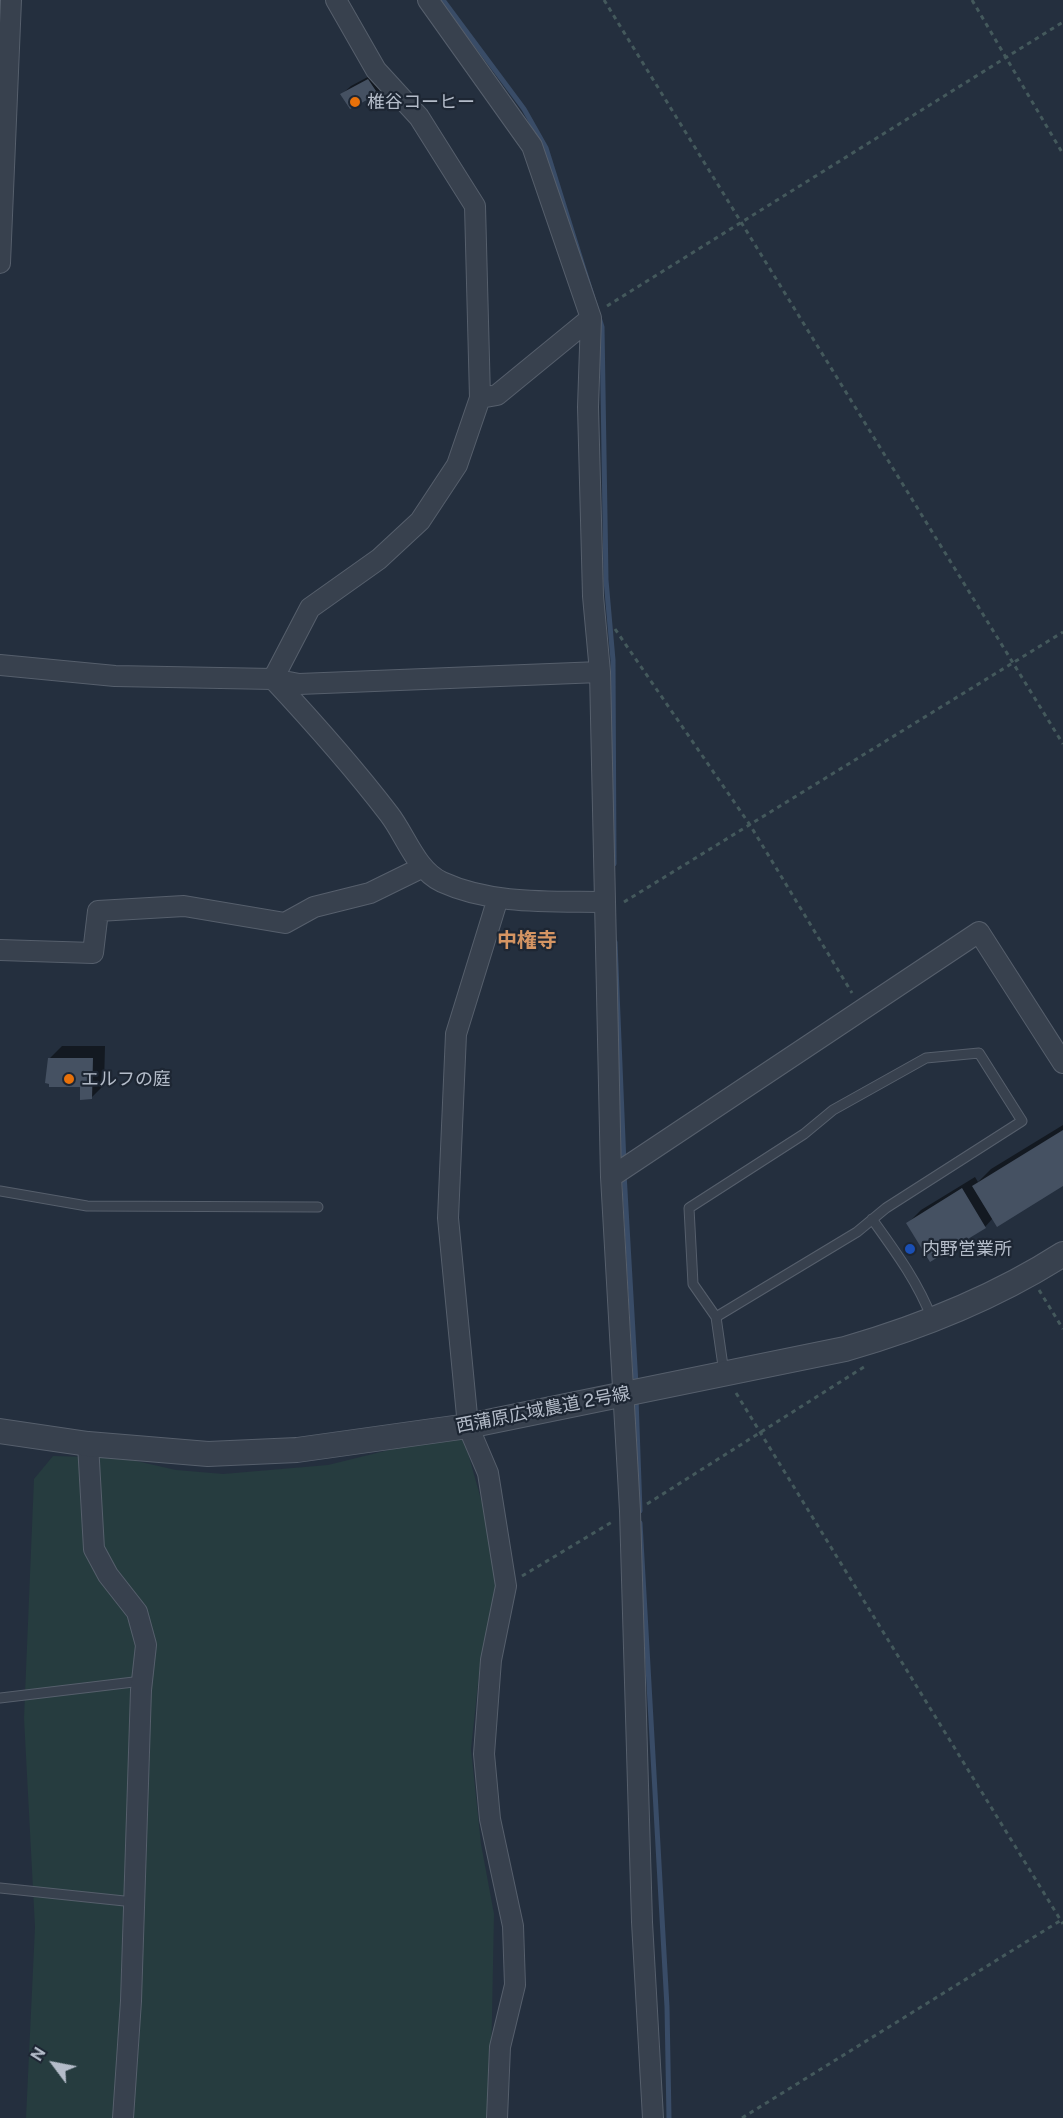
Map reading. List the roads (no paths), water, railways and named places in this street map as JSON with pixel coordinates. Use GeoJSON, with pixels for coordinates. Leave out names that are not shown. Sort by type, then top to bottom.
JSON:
{"type":"FeatureCollection","features":[{"type":"Feature","properties":{"kind":"street"},"geometry":{"type":"LineString","coordinates":[[0,263],[11,0]]}},
{"type":"Feature","properties":{"kind":"street"},"geometry":{"type":"LineString","coordinates":[[273,679],[310,608],[379,559],[420,521],[458,465],[480,398],[475,206],[419,117],[376,70],[336,0]]}},
{"type":"Feature","properties":{"kind":"street"},"geometry":{"type":"LineString","coordinates":[[428,0],[532,146],[591,318],[588,407],[592,561],[600,672],[611,1178],[630,1510],[642,1910],[653,2118]]}},
{"type":"Feature","properties":{"kind":"street"},"geometry":{"type":"LineString","coordinates":[[480,398],[497,395],[591,318]]}},
{"type":"Feature","properties":{"kind":"street"},"geometry":{"type":"LineString","coordinates":[[0,665],[115,676],[273,679],[299,684],[600,672]]}},
{"type":"Feature","properties":{"kind":"street"},"geometry":{"type":"LineString","coordinates":[[273,679],[330,740],[384,808],[423,867],[441,881],[498,898],[605,902]]}},
{"type":"Feature","properties":{"kind":"street"},"geometry":{"type":"LineString","coordinates":[[0,950],[93,953],[98,911],[184,906],[285,922],[314,907],[370,894],[423,867]]}},
{"type":"Feature","properties":{"kind":"street"},"geometry":{"type":"LineString","coordinates":[[497,2118],[500,2047],[515,1985],[513,1926],[490,1819],[484,1754],[491,1660],[506,1586],[488,1473],[468,1426],[448,1218],[456,1034],[498,898]]}},
{"type":"Feature","properties":{"kind":"street"},"geometry":{"type":"LineString","coordinates":[[611,1178],[979,932],[1063,1063]]}},
{"type":"Feature","properties":{"kind":"street","name":"西蒲原広域農道 2号線"},"geometry":{"type":"LineString","coordinates":[[0,1431],[88,1444],[208,1454],[297,1450],[468,1426],[844,1349],[893,1335],[1030,1275],[1063,1254]]}},
{"type":"Feature","properties":{"kind":"street"},"geometry":{"type":"LineString","coordinates":[[88,1444],[94,1549],[108,1575],[137,1612],[146,1645],[142,1681],[131,2001],[123,2118]]}},
{"type":"Feature","properties":{"kind":"lane"},"geometry":{"type":"LineString","coordinates":[[716,1317],[857,1232],[872,1219],[1022,1121],[979,1053],[926,1058],[834,1110],[804,1134],[689,1208],[693,1284],[716,1317],[724,1373]]}},
{"type":"Feature","properties":{"kind":"lane"},"geometry":{"type":"LineString","coordinates":[[0,1191],[87,1206],[318,1207]]}},
{"type":"Feature","properties":{"kind":"lane"},"geometry":{"type":"LineString","coordinates":[[872,1219],[898,1254],[925,1300],[932,1319]]}},
{"type":"Feature","properties":{"kind":"lane"},"geometry":{"type":"LineString","coordinates":[[0,1698],[142,1681]]}},
{"type":"Feature","properties":{"kind":"lane"},"geometry":{"type":"LineString","coordinates":[[0,1888],[134,1902]]}},
{"type":"Feature","properties":{"kind":"waterway"},"geometry":{"type":"LineString","coordinates":[[443,0],[524,109],[546,148],[602,327],[606,580],[613,660],[614,864]]}},
{"type":"Feature","properties":{"kind":"waterway"},"geometry":{"type":"LineString","coordinates":[[615,942],[624,1164]]}},
{"type":"Feature","properties":{"kind":"waterway"},"geometry":{"type":"LineString","coordinates":[[624,1173],[636,1385]]}},
{"type":"Feature","properties":{"kind":"waterway"},"geometry":{"type":"LineString","coordinates":[[636,1398],[640,1511]]}},
{"type":"Feature","properties":{"kind":"waterway"},"geometry":{"type":"LineString","coordinates":[[640,1523],[667,2007],[669,2118]]}},
{"type":"Feature","properties":{"kind":"place","name":"椎谷コーヒー"},"geometry":{"type":"Point","coordinates":[355,102]}},
{"type":"Feature","properties":{"kind":"place","name":"エルフの庭"},"geometry":{"type":"Point","coordinates":[69,1079]}},
{"type":"Feature","properties":{"kind":"place","name":"内野営業所"},"geometry":{"type":"Point","coordinates":[910,1249]}},
{"type":"Feature","properties":{"kind":"district","name":"中権寺"},"geometry":{"type":"Point","coordinates":[527,941]}}]}
